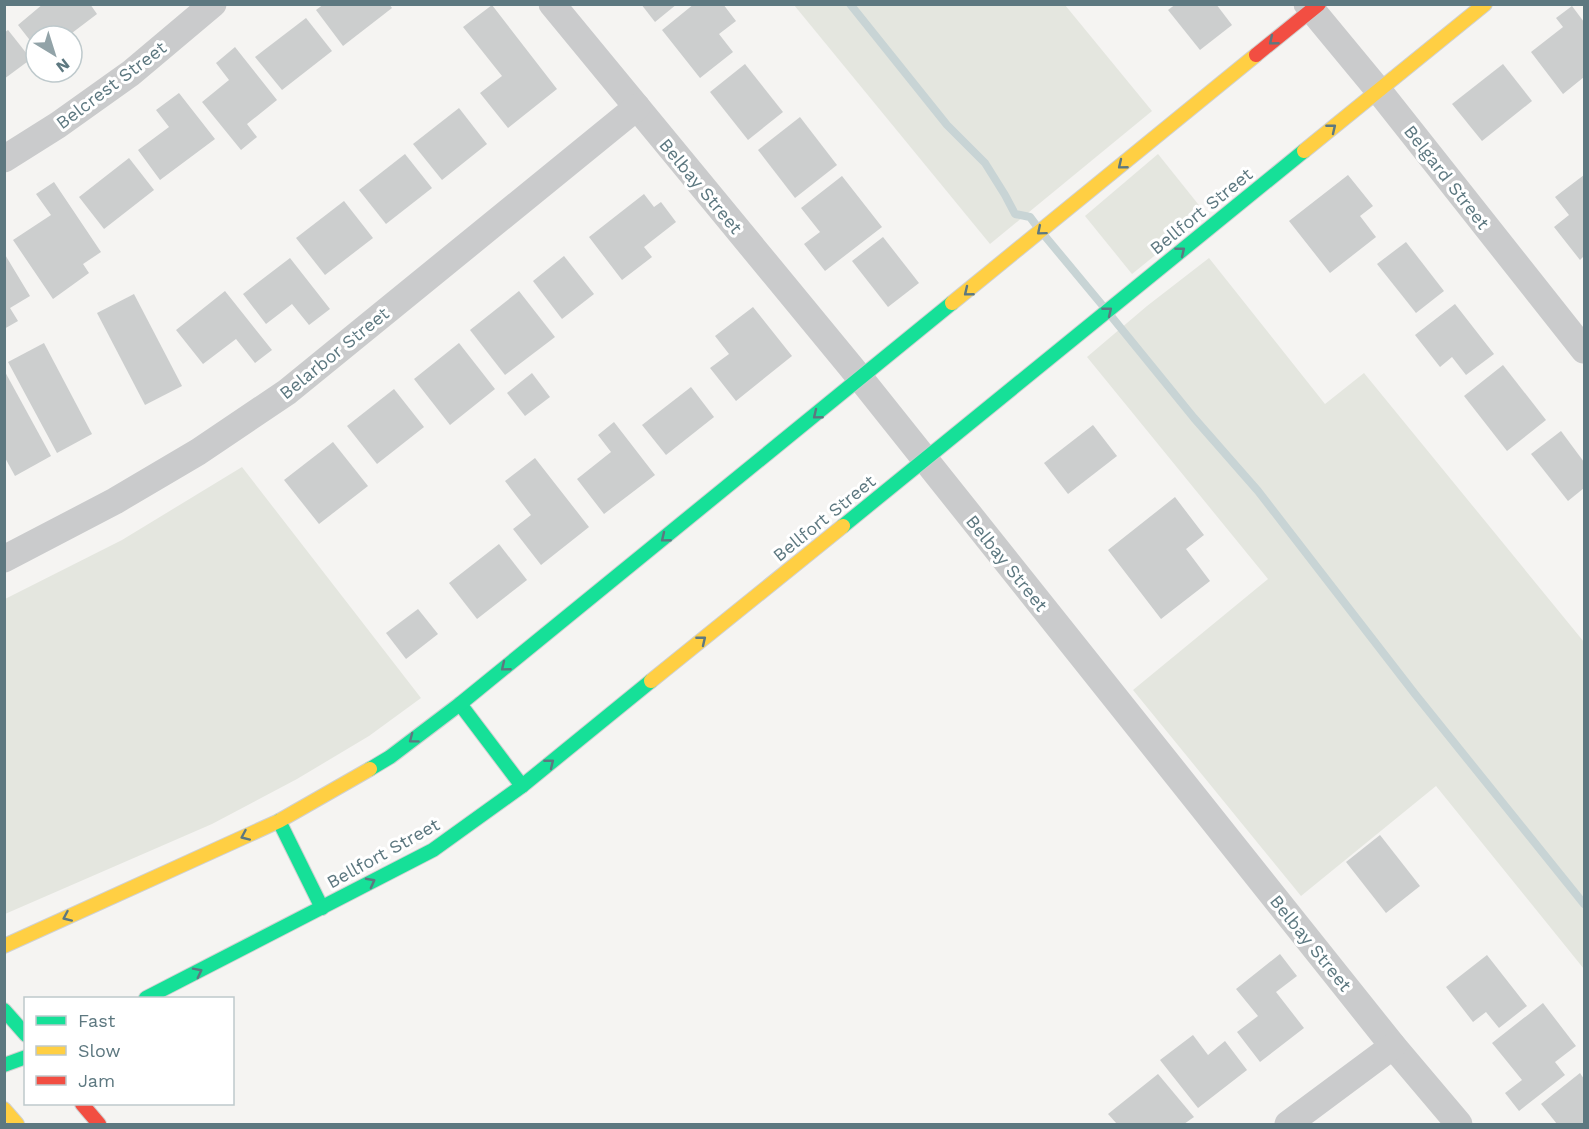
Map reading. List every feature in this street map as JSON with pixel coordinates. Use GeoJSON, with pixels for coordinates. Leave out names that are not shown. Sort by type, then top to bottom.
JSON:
{"type":"FeatureCollection","features":[{"type":"Feature","properties":{"kind":"main road","name":"Bellfort Street"},"geometry":{"type":"LineString","coordinates":[[150,997],[433,850],[522,786],[1485,4]]}},
{"type":"Feature","properties":{"kind":"main road"},"geometry":{"type":"LineString","coordinates":[[4,946],[279,821],[390,757],[460,704],[861,379],[1312,6]]}},
{"type":"Feature","properties":{"kind":"main road"},"geometry":{"type":"LineString","coordinates":[[460,704],[522,786]]}},
{"type":"Feature","properties":{"kind":"main road"},"geometry":{"type":"LineString","coordinates":[[279,821],[321,908]]}},
{"type":"Feature","properties":{"kind":"main road"},"geometry":{"type":"LineString","coordinates":[[4,1010],[24,1033]]}},
{"type":"Feature","properties":{"kind":"main road"},"geometry":{"type":"LineString","coordinates":[[4,1065],[24,1059]]}},
{"type":"Feature","properties":{"kind":"main road"},"geometry":{"type":"LineString","coordinates":[[83,1105],[99,1125]]}},
{"type":"Feature","properties":{"kind":"main road"},"geometry":{"type":"LineString","coordinates":[[4,1109],[17,1125]]}},
{"type":"Feature","properties":{"kind":"street","name":"Belcrest Street"},"geometry":{"type":"LineString","coordinates":[[4,159],[58,125],[131,73],[213,4]]}},
{"type":"Feature","properties":{"kind":"street","name":"Belbay Street"},"geometry":{"type":"LineString","coordinates":[[552,4],[861,379],[1393,1046],[1459,1125]]}},
{"type":"Feature","properties":{"kind":"street","name":"Belgard Street"},"geometry":{"type":"LineString","coordinates":[[1312,6],[1584,350]]}},
{"type":"Feature","properties":{"kind":"street","name":"Belarbor Street"},"geometry":{"type":"LineString","coordinates":[[4,559],[115,501],[180,463],[287,392],[637,107]]}},
{"type":"Feature","properties":{"kind":"street"},"geometry":{"type":"LineString","coordinates":[[1288,1125],[1393,1046]]}},
{"type":"Feature","properties":{"kind":"shaded area"},"geometry":{"type":"Polygon","coordinates":[[[794,5],[1065,5],[1152,111],[990,244],[794,5]]]}},
{"type":"Feature","properties":{"kind":"shaded area"},"geometry":{"type":"Polygon","coordinates":[[[1158,154],[1206,214],[1132,274],[1085,216],[1158,154]]]}},
{"type":"Feature","properties":{"kind":"shaded area"},"geometry":{"type":"Polygon","coordinates":[[[1209,258],[1325,404],[1364,373],[1584,642],[1584,969],[1436,786],[1301,896],[1133,690],[1268,579],[1087,357],[1209,258]]]}},
{"type":"Feature","properties":{"kind":"shaded area"},"geometry":{"type":"Polygon","coordinates":[[[242,467],[421,698],[369,736],[297,779],[212,824],[5,914],[5,599],[122,540],[242,467]]]}},
{"type":"Feature","properties":{"kind":"building"},"geometry":{"type":"Polygon","coordinates":[[[43,4],[90,4],[97,14],[84,24],[24,24],[24,33],[18,25],[43,4]]]}},
{"type":"Feature","properties":{"kind":"building"},"geometry":{"type":"Polygon","coordinates":[[[324,4],[389,4],[392,8],[343,46],[316,10],[324,4]]]}},
{"type":"Feature","properties":{"kind":"building"},"geometry":{"type":"Polygon","coordinates":[[[641,4],[677,4],[655,22],[641,4]]]}},
{"type":"Feature","properties":{"kind":"building"},"geometry":{"type":"Polygon","coordinates":[[[694,4],[723,4],[736,21],[719,34],[733,52],[700,78],[662,30],[694,4]]]}},
{"type":"Feature","properties":{"kind":"building"},"geometry":{"type":"Polygon","coordinates":[[[1176,4],[1216,4],[1232,25],[1200,50],[1168,10],[1176,4]]]}},
{"type":"Feature","properties":{"kind":"building"},"geometry":{"type":"Polygon","coordinates":[[[492,5],[557,89],[508,128],[480,93],[502,76],[463,27],[492,5]]]}},
{"type":"Feature","properties":{"kind":"building"},"geometry":{"type":"Polygon","coordinates":[[[1572,6],[1584,22],[1584,77],[1563,94],[1531,52],[1563,27],[1556,18],[1572,6]]]}},
{"type":"Feature","properties":{"kind":"building"},"geometry":{"type":"Polygon","coordinates":[[[306,18],[332,51],[282,90],[255,57],[306,18]]]}},
{"type":"Feature","properties":{"kind":"building"},"geometry":{"type":"Polygon","coordinates":[[[8,30],[24,50],[24,64],[4,79],[4,33],[8,30]]]}},
{"type":"Feature","properties":{"kind":"building"},"geometry":{"type":"Polygon","coordinates":[[[235,47],[277,100],[247,124],[257,137],[241,150],[202,102],[229,80],[216,63],[235,47]]]}},
{"type":"Feature","properties":{"kind":"building"},"geometry":{"type":"Polygon","coordinates":[[[745,64],[783,112],[748,140],[710,92],[745,64]]]}},
{"type":"Feature","properties":{"kind":"building"},"geometry":{"type":"Polygon","coordinates":[[[1503,64],[1532,101],[1482,141],[1452,104],[1503,64]]]}},
{"type":"Feature","properties":{"kind":"building"},"geometry":{"type":"Polygon","coordinates":[[[179,93],[215,139],[160,180],[138,150],[169,127],[156,110],[179,93]]]}},
{"type":"Feature","properties":{"kind":"building"},"geometry":{"type":"Polygon","coordinates":[[[459,108],[487,144],[442,180],[413,144],[459,108]]]}},
{"type":"Feature","properties":{"kind":"building"},"geometry":{"type":"Polygon","coordinates":[[[800,117],[837,165],[795,198],[758,150],[800,117]]]}},
{"type":"Feature","properties":{"kind":"building"},"geometry":{"type":"Polygon","coordinates":[[[405,154],[432,188],[386,224],[359,190],[405,154]]]}},
{"type":"Feature","properties":{"kind":"building"},"geometry":{"type":"Polygon","coordinates":[[[129,158],[154,190],[104,229],[79,197],[129,158]]]}},
{"type":"Feature","properties":{"kind":"building"},"geometry":{"type":"Polygon","coordinates":[[[1348,175],[1373,206],[1360,216],[1376,237],[1330,273],[1289,221],[1348,175]]]}},
{"type":"Feature","properties":{"kind":"building"},"geometry":{"type":"Polygon","coordinates":[[[1584,175],[1584,256],[1580,260],[1554,227],[1569,215],[1555,197],[1584,175]]]}},
{"type":"Feature","properties":{"kind":"building"},"geometry":{"type":"Polygon","coordinates":[[[842,176],[882,227],[825,271],[804,244],[820,232],[801,208],[842,176]]]}},
{"type":"Feature","properties":{"kind":"building"},"geometry":{"type":"Polygon","coordinates":[[[54,182],[101,252],[83,264],[89,273],[53,299],[13,240],[51,215],[36,194],[54,182]]]}},
{"type":"Feature","properties":{"kind":"building"},"geometry":{"type":"Polygon","coordinates":[[[644,194],[654,207],[661,202],[676,222],[644,247],[652,257],[622,280],[589,237],[644,194]]]}},
{"type":"Feature","properties":{"kind":"building"},"geometry":{"type":"Polygon","coordinates":[[[344,201],[373,238],[325,275],[296,238],[344,201]]]}},
{"type":"Feature","properties":{"kind":"building"},"geometry":{"type":"Polygon","coordinates":[[[883,237],[919,283],[888,307],[852,261],[883,237]]]}},
{"type":"Feature","properties":{"kind":"building"},"geometry":{"type":"Polygon","coordinates":[[[1406,242],[1444,291],[1416,313],[1377,264],[1406,242]]]}},
{"type":"Feature","properties":{"kind":"building"},"geometry":{"type":"Polygon","coordinates":[[[4,253],[30,296],[10,308],[18,321],[4,329],[4,253]]]}},
{"type":"Feature","properties":{"kind":"building"},"geometry":{"type":"Polygon","coordinates":[[[564,256],[594,294],[562,319],[533,281],[564,256]]]}},
{"type":"Feature","properties":{"kind":"building"},"geometry":{"type":"Polygon","coordinates":[[[290,258],[330,309],[309,325],[292,304],[266,324],[243,294],[290,258]]]}},
{"type":"Feature","properties":{"kind":"building"},"geometry":{"type":"Polygon","coordinates":[[[225,291],[272,350],[255,363],[236,339],[203,364],[176,330],[225,291]]]}},
{"type":"Feature","properties":{"kind":"building"},"geometry":{"type":"Polygon","coordinates":[[[519,291],[555,337],[505,375],[470,330],[519,291]]]}},
{"type":"Feature","properties":{"kind":"building"},"geometry":{"type":"Polygon","coordinates":[[[134,294],[182,386],[145,405],[97,313],[134,294]]]}},
{"type":"Feature","properties":{"kind":"building"},"geometry":{"type":"Polygon","coordinates":[[[1455,304],[1494,354],[1466,375],[1452,357],[1440,367],[1415,335],[1455,304]]]}},
{"type":"Feature","properties":{"kind":"building"},"geometry":{"type":"Polygon","coordinates":[[[753,307],[792,356],[736,401],[710,368],[729,354],[715,336],[753,307]]]}},
{"type":"Feature","properties":{"kind":"building"},"geometry":{"type":"Polygon","coordinates":[[[44,343],[92,434],[57,453],[8,362],[44,343]]]}},
{"type":"Feature","properties":{"kind":"building"},"geometry":{"type":"Polygon","coordinates":[[[459,343],[495,389],[450,425],[414,379],[459,343]]]}},
{"type":"Feature","properties":{"kind":"building"},"geometry":{"type":"Polygon","coordinates":[[[1503,365],[1546,420],[1507,451],[1464,396],[1503,365]]]}},
{"type":"Feature","properties":{"kind":"building"},"geometry":{"type":"Polygon","coordinates":[[[4,370],[51,456],[15,476],[4,456],[4,370]]]}},
{"type":"Feature","properties":{"kind":"building"},"geometry":{"type":"Polygon","coordinates":[[[532,373],[550,397],[525,416],[507,393],[532,373]]]}},
{"type":"Feature","properties":{"kind":"building"},"geometry":{"type":"Polygon","coordinates":[[[691,387],[714,417],[666,455],[642,425],[691,387]]]}},
{"type":"Feature","properties":{"kind":"building"},"geometry":{"type":"Polygon","coordinates":[[[394,389],[424,427],[377,464],[347,426],[394,389]]]}},
{"type":"Feature","properties":{"kind":"building"},"geometry":{"type":"Polygon","coordinates":[[[614,422],[655,475],[604,514],[577,479],[611,452],[598,435],[614,422]]]}},
{"type":"Feature","properties":{"kind":"building"},"geometry":{"type":"Polygon","coordinates":[[[1093,425],[1117,456],[1068,494],[1044,463],[1093,425]]]}},
{"type":"Feature","properties":{"kind":"building"},"geometry":{"type":"Polygon","coordinates":[[[1561,431],[1584,462],[1584,488],[1568,501],[1531,454],[1561,431]]]}},
{"type":"Feature","properties":{"kind":"building"},"geometry":{"type":"Polygon","coordinates":[[[333,442],[368,486],[319,524],[284,480],[333,442]]]}},
{"type":"Feature","properties":{"kind":"building"},"geometry":{"type":"Polygon","coordinates":[[[535,458],[589,527],[541,565],[513,529],[531,515],[505,481],[535,458]]]}},
{"type":"Feature","properties":{"kind":"building"},"geometry":{"type":"Polygon","coordinates":[[[1175,497],[1204,535],[1186,549],[1210,581],[1161,619],[1108,550],[1175,497]]]}},
{"type":"Feature","properties":{"kind":"building"},"geometry":{"type":"Polygon","coordinates":[[[499,544],[527,580],[477,619],[449,583],[499,544]]]}},
{"type":"Feature","properties":{"kind":"building"},"geometry":{"type":"Polygon","coordinates":[[[418,609],[438,634],[406,659],[386,633],[418,609]]]}},
{"type":"Feature","properties":{"kind":"building"},"geometry":{"type":"Polygon","coordinates":[[[1380,835],[1420,886],[1386,913],[1346,862],[1380,835]]]}},
{"type":"Feature","properties":{"kind":"building"},"geometry":{"type":"Polygon","coordinates":[[[1280,954],[1297,976],[1276,992],[1304,1028],[1260,1062],[1237,1032],[1258,1016],[1236,989],[1280,954]]]}},
{"type":"Feature","properties":{"kind":"building"},"geometry":{"type":"Polygon","coordinates":[[[1487,955],[1527,1006],[1499,1028],[1486,1012],[1473,1022],[1446,987],[1487,955]]]}},
{"type":"Feature","properties":{"kind":"building"},"geometry":{"type":"Polygon","coordinates":[[[1543,1003],[1576,1046],[1555,1062],[1565,1075],[1519,1111],[1505,1093],[1522,1080],[1492,1043],[1543,1003]]]}},
{"type":"Feature","properties":{"kind":"building"},"geometry":{"type":"Polygon","coordinates":[[[1193,1035],[1208,1055],[1225,1041],[1247,1070],[1198,1108],[1160,1060],[1193,1035]]]}},
{"type":"Feature","properties":{"kind":"building"},"geometry":{"type":"Polygon","coordinates":[[[1580,1073],[1584,1079],[1584,1124],[1557,1124],[1541,1104],[1580,1073]]]}},
{"type":"Feature","properties":{"kind":"building"},"geometry":{"type":"Polygon","coordinates":[[[1158,1074],[1194,1117],[1184,1124],[1117,1124],[1108,1114],[1158,1074]]]}},
{"type":"Feature","properties":{"kind":"waterway"},"geometry":{"type":"LineString","coordinates":[[850,4],[947,125],[985,163],[1015,214],[1030,217],[1036,225]]}},
{"type":"Feature","properties":{"kind":"waterway"},"geometry":{"type":"LineString","coordinates":[[1044,235],[1103,306]]}},
{"type":"Feature","properties":{"kind":"waterway"},"geometry":{"type":"LineString","coordinates":[[1111,316],[1194,418],[1258,491],[1415,694],[1584,904]]}},
{"type":"Feature","properties":{"kind":"traffic: fast"},"geometry":{"type":"LineString","coordinates":[[843,526],[1304,151]]}},
{"type":"Feature","properties":{"kind":"traffic: fast"},"geometry":{"type":"LineString","coordinates":[[370,769],[390,757],[460,704],[952,303]]}},
{"type":"Feature","properties":{"kind":"traffic: fast"},"geometry":{"type":"LineString","coordinates":[[148,997],[433,850],[522,786],[651,681]]}},
{"type":"Feature","properties":{"kind":"traffic: fast"},"geometry":{"type":"LineString","coordinates":[[460,704],[522,786]]}},
{"type":"Feature","properties":{"kind":"traffic: fast"},"geometry":{"type":"LineString","coordinates":[[279,821],[322,908]]}},
{"type":"Feature","properties":{"kind":"traffic: fast"},"geometry":{"type":"LineString","coordinates":[[4,1010],[24,1033]]}},
{"type":"Feature","properties":{"kind":"traffic: fast"},"geometry":{"type":"LineString","coordinates":[[4,1065],[24,1058]]}},
{"type":"Feature","properties":{"kind":"traffic: slow"},"geometry":{"type":"LineString","coordinates":[[1304,151],[1485,4]]}},
{"type":"Feature","properties":{"kind":"traffic: slow"},"geometry":{"type":"LineString","coordinates":[[952,303],[1256,55]]}},
{"type":"Feature","properties":{"kind":"traffic: slow"},"geometry":{"type":"LineString","coordinates":[[651,681],[843,526]]}},
{"type":"Feature","properties":{"kind":"traffic: slow"},"geometry":{"type":"LineString","coordinates":[[4,946],[279,821],[370,769]]}},
{"type":"Feature","properties":{"kind":"traffic: slow"},"geometry":{"type":"LineString","coordinates":[[4,1109],[17,1124]]}},
{"type":"Feature","properties":{"kind":"traffic: jam"},"geometry":{"type":"LineString","coordinates":[[1256,55],[1319,4]]}},
{"type":"Feature","properties":{"kind":"traffic: jam"},"geometry":{"type":"LineString","coordinates":[[83,1105],[99,1124]]}}]}
